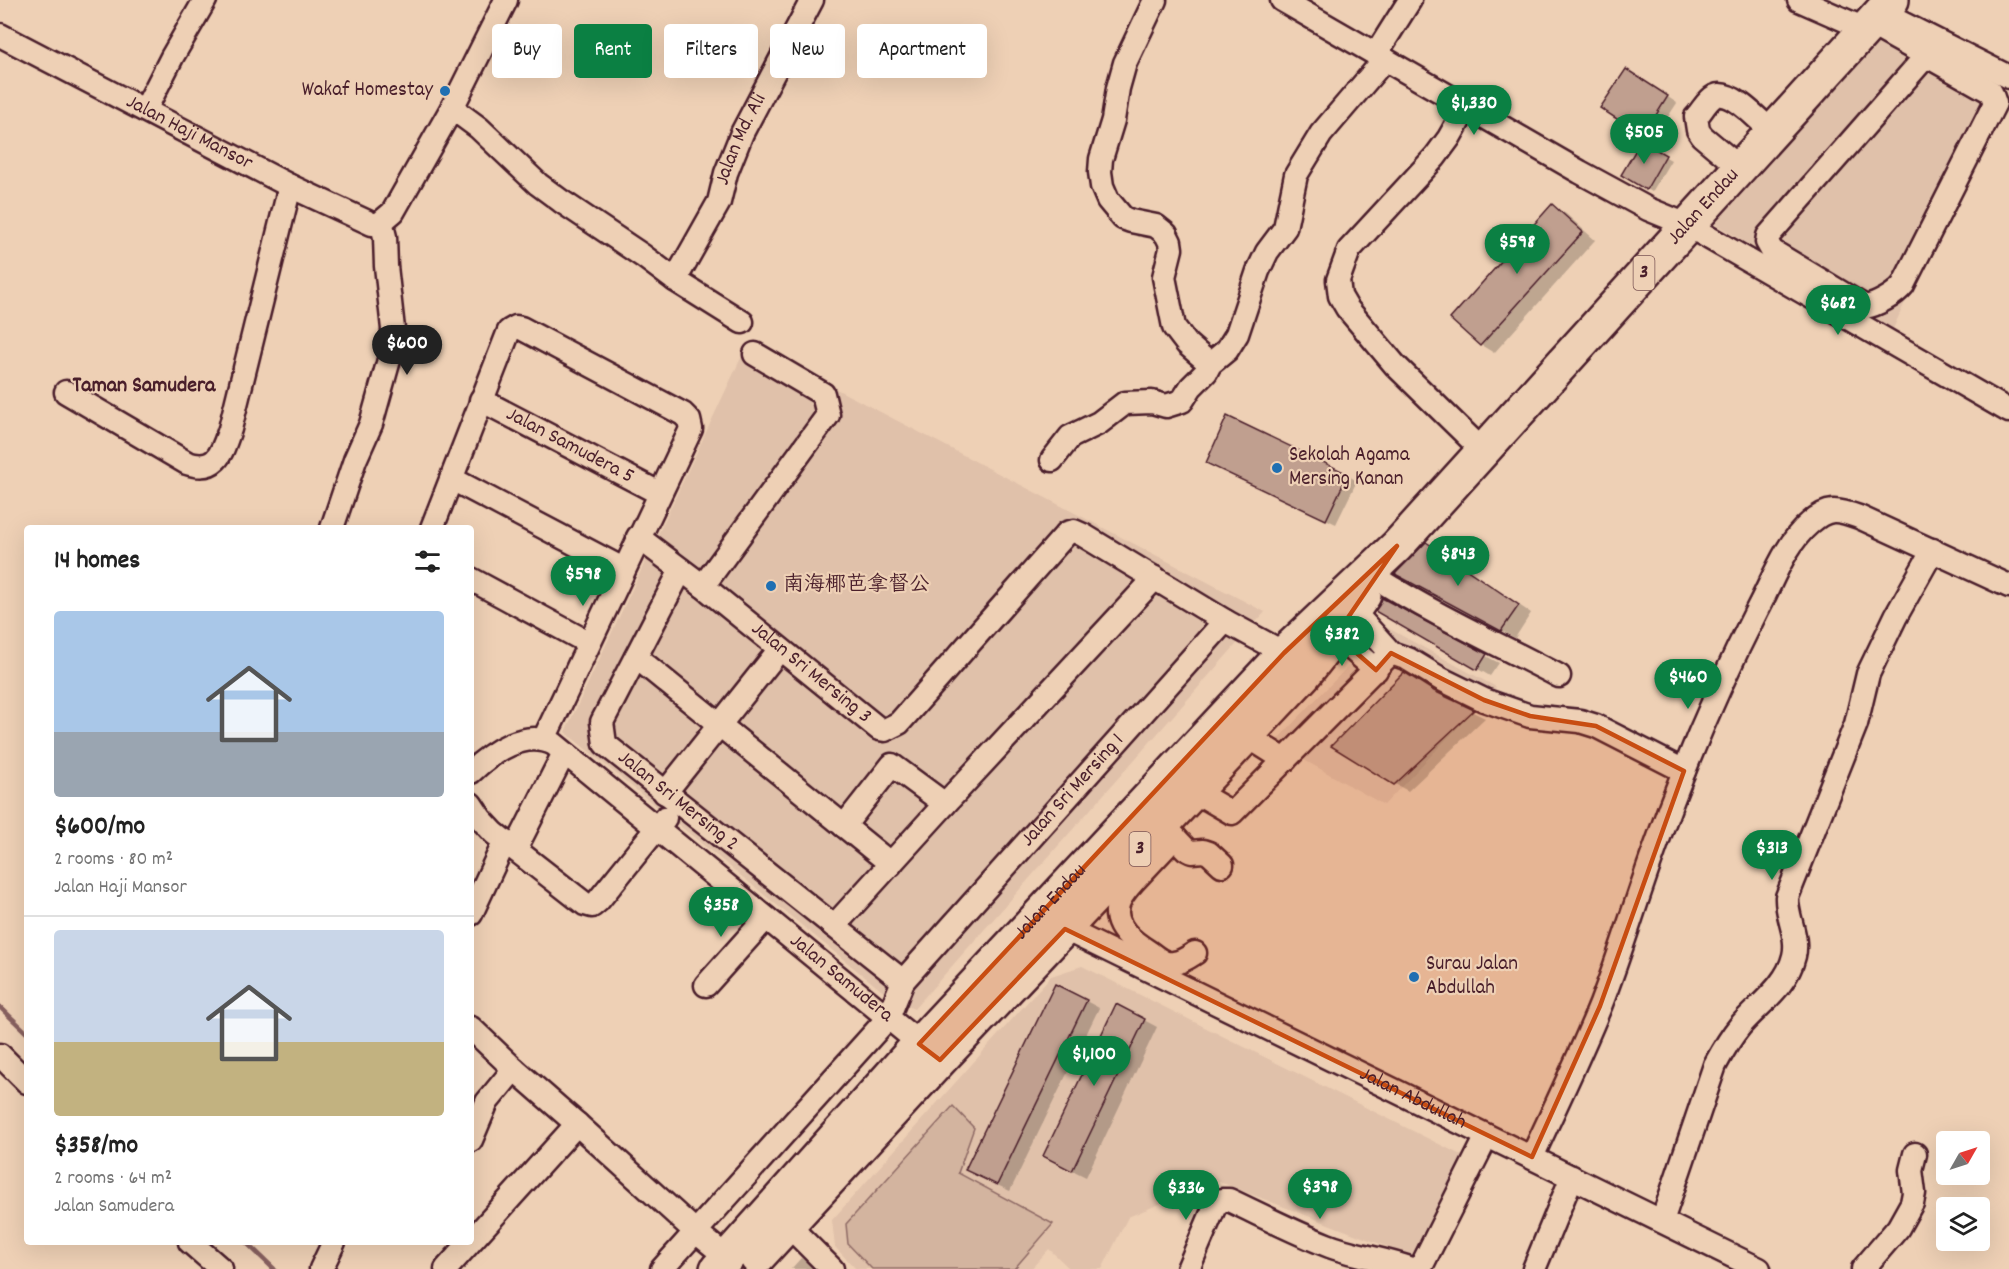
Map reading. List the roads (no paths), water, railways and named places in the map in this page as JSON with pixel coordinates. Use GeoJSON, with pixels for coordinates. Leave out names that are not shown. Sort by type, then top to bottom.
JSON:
{"type":"FeatureCollection","features":[{"type":"Feature","properties":{"kind":"highway","name":"Jalan Endau"},"geometry":{"type":"LineString","coordinates":[[731,1265],[788,1225],[930,1052],[1065,928],[1124,878],[1169,831],[1194,791],[1304,675],[1333,624],[1397,546],[1877,16]]}},
{"type":"Feature","properties":{"kind":"highway","name":"Jalan Endau"},"geometry":{"type":"LineString","coordinates":[[731,1265],[930,1052],[1284,653],[1333,624],[1377,578],[1397,546]]}},
{"type":"Feature","properties":{"kind":"street"},"geometry":{"type":"LineString","coordinates":[[145,110],[205,0]]}},
{"type":"Feature","properties":{"kind":"street"},"geometry":{"type":"LineString","coordinates":[[333,525],[371,424],[392,349],[393,329],[385,237],[379,224],[393,212],[452,108],[506,0]]}},
{"type":"Feature","properties":{"kind":"street","name":"Jalan Md. Ali"},"geometry":{"type":"LineString","coordinates":[[675,280],[719,202],[726,173],[742,133],[812,0]]}},
{"type":"Feature","properties":{"kind":"street"},"geometry":{"type":"LineString","coordinates":[[1155,0],[1125,63],[1100,172],[1102,186],[1108,200],[1123,218],[1156,226],[1166,234],[1171,249],[1164,277],[1174,327],[1187,344],[1210,363]]}},
{"type":"Feature","properties":{"kind":"street"},"geometry":{"type":"LineString","coordinates":[[1282,0],[1381,56],[1466,108],[1648,209],[1687,225],[2009,411]]}},
{"type":"Feature","properties":{"kind":"street"},"geometry":{"type":"LineString","coordinates":[[1052,460],[1070,437],[1099,423],[1125,403],[1152,402],[1167,406],[1182,401],[1191,387],[1206,372],[1210,363],[1227,350],[1237,334],[1258,271],[1285,228],[1296,175],[1321,134],[1381,56],[1410,0]]}},
{"type":"Feature","properties":{"kind":"street"},"geometry":{"type":"LineString","coordinates":[[1799,0],[1877,16],[2009,78]]}},
{"type":"Feature","properties":{"kind":"street"},"geometry":{"type":"LineString","coordinates":[[1877,16],[1926,56],[1991,92],[1995,103],[1904,285],[1871,306],[1865,307],[1772,251],[1767,242],[1768,236],[1926,56]]}},
{"type":"Feature","properties":{"kind":"street","name":"Jalan Haji Mansor"},"geometry":{"type":"LineString","coordinates":[[0,35],[290,186],[366,222],[379,224]]}},
{"type":"Feature","properties":{"kind":"street"},"geometry":{"type":"LineString","coordinates":[[1739,167],[1698,130],[1696,117],[1711,99],[1718,95],[1732,97],[1773,133]]}},
{"type":"Feature","properties":{"kind":"street"},"geometry":{"type":"LineString","coordinates":[[1934,259],[2009,104]]}},
{"type":"Feature","properties":{"kind":"street"},"geometry":{"type":"LineString","coordinates":[[452,108],[479,128],[546,190],[675,280],[742,322]]}},
{"type":"Feature","properties":{"kind":"street"},"geometry":{"type":"LineString","coordinates":[[1466,108],[1435,157],[1349,250],[1338,280],[1340,296],[1347,308],[1395,364],[1483,451]]}},
{"type":"Feature","properties":{"kind":"street"},"geometry":{"type":"LineString","coordinates":[[66,392],[187,463],[200,467],[210,464],[218,457],[230,429],[290,186]]}},
{"type":"Feature","properties":{"kind":"street"},"geometry":{"type":"LineString","coordinates":[[433,525],[509,331],[516,327],[683,414],[689,420],[691,429],[544,739],[525,739],[513,743],[486,759],[474,769]]}},
{"type":"Feature","properties":{"kind":"street"},"geometry":{"type":"LineString","coordinates":[[703,586],[828,415],[823,394],[755,354]]}},
{"type":"Feature","properties":{"kind":"street","name":"Jalan Samudera 5"},"geometry":{"type":"LineString","coordinates":[[481,400],[659,493]]}},
{"type":"Feature","properties":{"kind":"street"},"geometry":{"type":"LineString","coordinates":[[452,479],[623,569]]}},
{"type":"Feature","properties":{"kind":"street"},"geometry":{"type":"LineString","coordinates":[[1532,1157],[1600,1006],[1653,852],[1684,771],[1730,663],[1797,536],[1809,524],[1828,511],[1840,510],[2009,586]]}},
{"type":"Feature","properties":{"kind":"street","name":"Jalan Sri Mersing 3"},"geometry":{"type":"LineString","coordinates":[[638,537],[703,586],[879,729],[885,730],[899,723],[1067,533],[1074,531],[1083,535],[1155,578]]}},
{"type":"Feature","properties":{"kind":"street"},"geometry":{"type":"LineString","coordinates":[[1662,1221],[1715,1065],[1740,1025],[1776,989],[1788,972],[1794,957],[1794,928],[1787,897],[1856,724],[1868,674],[1896,616],[1933,550]]}},
{"type":"Feature","properties":{"kind":"street","name":"Jalan Sri Mersing 2"},"geometry":{"type":"LineString","coordinates":[[681,570],[602,722],[605,744],[903,981]]}},
{"type":"Feature","properties":{"kind":"street"},"geometry":{"type":"LineString","coordinates":[[834,926],[1155,578],[1225,621],[1284,653]]}},
{"type":"Feature","properties":{"kind":"street"},"geometry":{"type":"LineString","coordinates":[[1377,578],[1425,607],[1559,676]]}},
{"type":"Feature","properties":{"kind":"street"},"geometry":{"type":"LineString","coordinates":[[474,581],[589,643]]}},
{"type":"Feature","properties":{"kind":"street","name":"Jalan Sri Mersing 1"},"geometry":{"type":"LineString","coordinates":[[662,1269],[888,1018],[903,981],[1225,621]]}},
{"type":"Feature","properties":{"kind":"street"},"geometry":{"type":"LineString","coordinates":[[1333,624],[1408,659],[1441,680],[1484,700],[1530,716],[1580,721],[1596,726],[1684,771]]}},
{"type":"Feature","properties":{"kind":"street"},"geometry":{"type":"LineString","coordinates":[[1333,624],[1376,670]]}},
{"type":"Feature","properties":{"kind":"street"},"geometry":{"type":"LineString","coordinates":[[474,808],[494,833],[585,904],[592,906],[657,829],[671,797],[720,725],[780,649]]}},
{"type":"Feature","properties":{"kind":"street"},"geometry":{"type":"LineString","coordinates":[[1194,791],[1232,813],[1391,653]]}},
{"type":"Feature","properties":{"kind":"street"},"geometry":{"type":"LineString","coordinates":[[636,657],[891,864]]}},
{"type":"Feature","properties":{"kind":"street"},"geometry":{"type":"LineString","coordinates":[[885,730],[892,765],[945,804]]}},
{"type":"Feature","properties":{"kind":"street"},"geometry":{"type":"LineString","coordinates":[[1247,736],[1284,760]]}},
{"type":"Feature","properties":{"kind":"street","name":"Jalan Samudera"},"geometry":{"type":"LineString","coordinates":[[544,739],[930,1052]]}},
{"type":"Feature","properties":{"kind":"street"},"geometry":{"type":"LineString","coordinates":[[474,909],[564,753]]}},
{"type":"Feature","properties":{"kind":"street"},"geometry":{"type":"LineString","coordinates":[[844,826],[892,765]]}},
{"type":"Feature","properties":{"kind":"street"},"geometry":{"type":"LineString","coordinates":[[1169,831],[1186,849],[1192,852],[1209,853],[1222,865]]}},
{"type":"Feature","properties":{"kind":"street"},"geometry":{"type":"LineString","coordinates":[[1124,878],[1117,913],[1120,924],[1130,940],[1164,962],[1173,963],[1195,953]]}},
{"type":"Feature","properties":{"kind":"street"},"geometry":{"type":"LineString","coordinates":[[706,985],[766,918]]}},
{"type":"Feature","properties":{"kind":"street","name":"Jalan Abdullah"},"geometry":{"type":"LineString","coordinates":[[1065,928],[1662,1221],[1734,1263],[1759,1269]]}},
{"type":"Feature","properties":{"kind":"street"},"geometry":{"type":"LineString","coordinates":[[474,1031],[514,1070],[577,1124],[731,1265]]}},
{"type":"Feature","properties":{"kind":"street"},"geometry":{"type":"LineString","coordinates":[[0,1055],[24,1079]]}},
{"type":"Feature","properties":{"kind":"street"},"geometry":{"type":"LineString","coordinates":[[474,1133],[487,1102],[514,1070]]}},
{"type":"Feature","properties":{"kind":"street"},"geometry":{"type":"LineString","coordinates":[[474,1233],[577,1124]]}},
{"type":"Feature","properties":{"kind":"street"},"geometry":{"type":"LineString","coordinates":[[1420,1269],[1487,1136]]}},
{"type":"Feature","properties":{"kind":"street"},"geometry":{"type":"LineString","coordinates":[[1863,1269],[1898,1228],[1912,1203],[1914,1193],[1911,1170],[1915,1154]]}},
{"type":"Feature","properties":{"kind":"street"},"geometry":{"type":"LineString","coordinates":[[1534,1269],[1572,1177]]}},
{"type":"Feature","properties":{"kind":"street"},"geometry":{"type":"LineString","coordinates":[[1188,1269],[1215,1206],[1222,1200],[1228,1200],[1326,1245],[1394,1262],[1412,1269]]}},
{"type":"Feature","properties":{"kind":"street"},"geometry":{"type":"LineString","coordinates":[[788,1225],[832,1269]]}},
{"type":"Feature","properties":{"kind":"street"},"geometry":{"type":"LineString","coordinates":[[193,1245],[221,1269]]}},
{"type":"Feature","properties":{"kind":"street"},"geometry":{"type":"LineString","coordinates":[[321,1269],[333,1245]]}},
{"type":"Feature","properties":{"kind":"street"},"geometry":{"type":"LineString","coordinates":[[446,1269],[463,1245]]}},
{"type":"Feature","properties":{"kind":"waterway"},"geometry":{"type":"LineString","coordinates":[[0,1007],[24,1030]]}},
{"type":"Feature","properties":{"kind":"waterway"},"geometry":{"type":"LineString","coordinates":[[249,1245],[274,1269]]}},
{"type":"Feature","properties":{"kind":"place","name":"Wakaf Homestay"},"geometry":{"type":"Point","coordinates":[445,91]}},
{"type":"Feature","properties":{"kind":"place","name":"Sekolah Agama Mersing Kanan"},"geometry":{"type":"Point","coordinates":[1277,468]}},
{"type":"Feature","properties":{"kind":"place","name":"南海椰芭拿督公"},"geometry":{"type":"Point","coordinates":[771,586]}},
{"type":"Feature","properties":{"kind":"place","name":"Surau Jalan Abdullah"},"geometry":{"type":"Point","coordinates":[1414,977]}},
{"type":"Feature","properties":{"kind":"district","name":"Taman Samudera"},"geometry":{"type":"Point","coordinates":[144,386]}}]}
